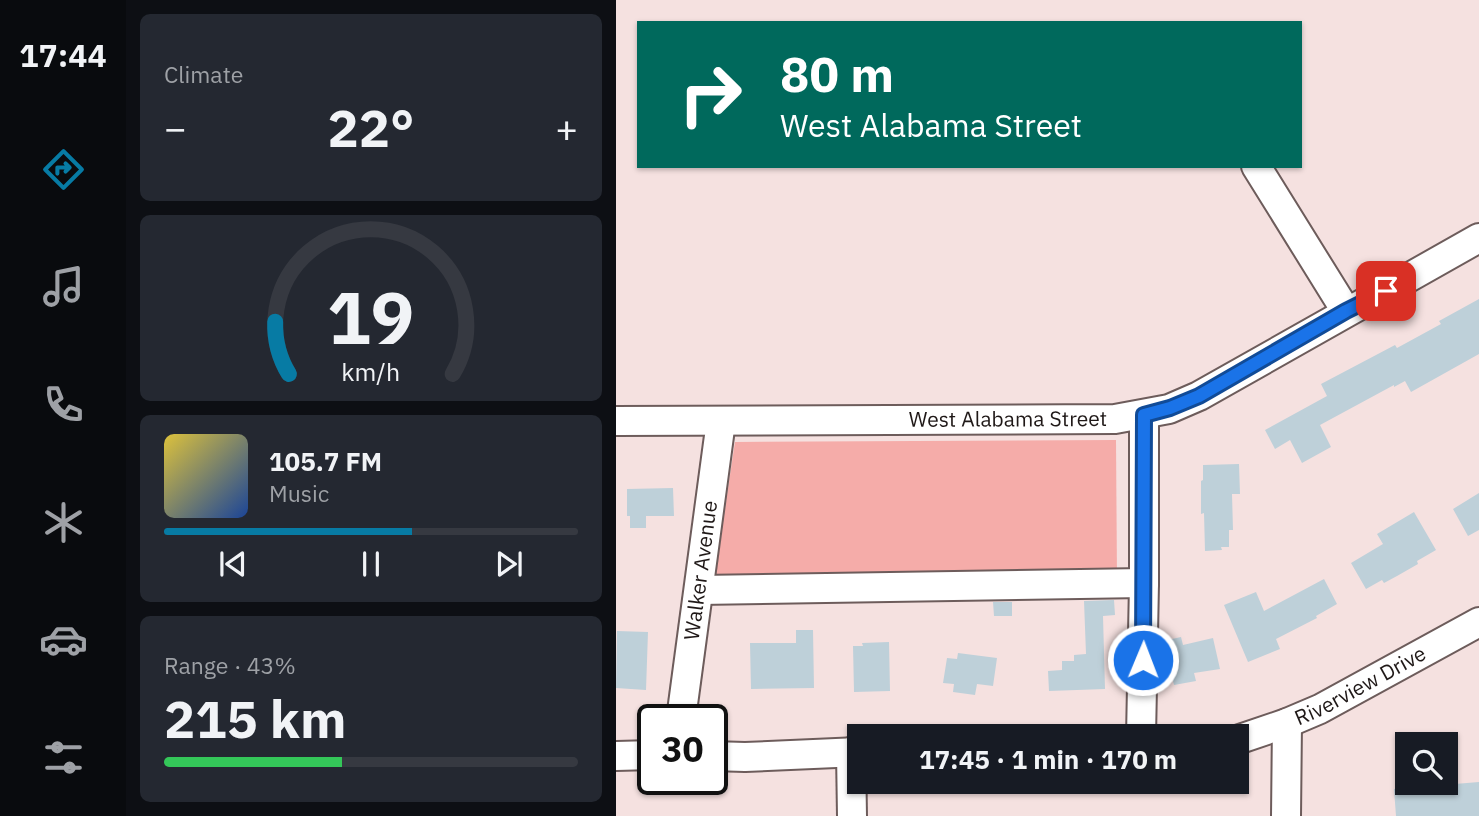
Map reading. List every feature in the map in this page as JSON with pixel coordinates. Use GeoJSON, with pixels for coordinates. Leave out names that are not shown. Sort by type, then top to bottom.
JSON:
{"type":"FeatureCollection","features":[{"type":"Feature","properties":{"kind":"street"},"geometry":{"type":"LineString","coordinates":[[1257,168],[1346,311]]}},
{"type":"Feature","properties":{"kind":"street","name":"West Alabama Street"},"geometry":{"type":"LineString","coordinates":[[616,421],[1115,419],[1144,415],[1199,396],[1479,238]]}},
{"type":"Feature","properties":{"kind":"street"},"geometry":{"type":"LineString","coordinates":[[1141,724],[1144,415]]}},
{"type":"Feature","properties":{"kind":"street","name":"Walker Avenue"},"geometry":{"type":"LineString","coordinates":[[683,704],[722,422]]}},
{"type":"Feature","properties":{"kind":"street"},"geometry":{"type":"LineString","coordinates":[[699,590],[1144,583]]}},
{"type":"Feature","properties":{"kind":"street","name":"Riverview Drive"},"geometry":{"type":"LineString","coordinates":[[1249,736],[1320,709],[1479,622]]}},
{"type":"Feature","properties":{"kind":"street"},"geometry":{"type":"LineString","coordinates":[[1286,816],[1287,723]]}},
{"type":"Feature","properties":{"kind":"street"},"geometry":{"type":"LineString","coordinates":[[728,756],[847,752]]}},
{"type":"Feature","properties":{"kind":"street"},"geometry":{"type":"LineString","coordinates":[[616,756],[637,755]]}},
{"type":"Feature","properties":{"kind":"street"},"geometry":{"type":"LineString","coordinates":[[852,816],[853,794]]}},
{"type":"Feature","properties":{"kind":"shaded area"},"geometry":{"type":"Polygon","coordinates":[[[1116,440],[1117,578],[714,581],[735,442],[1116,440]]]}},
{"type":"Feature","properties":{"kind":"building"},"geometry":{"type":"Polygon","coordinates":[[[1479,299],[1479,354],[1411,392],[1405,381],[1320,425],[1331,447],[1302,463],[1290,440],[1275,449],[1265,430],[1327,396],[1321,384],[1395,345],[1397,348],[1479,299]]]}},
{"type":"Feature","properties":{"kind":"building"},"geometry":{"type":"Polygon","coordinates":[[[1239,464],[1240,494],[1232,494],[1233,530],[1229,530],[1229,547],[1205,551],[1204,513],[1201,514],[1203,465],[1239,464]]]}},
{"type":"Feature","properties":{"kind":"building"},"geometry":{"type":"Polygon","coordinates":[[[673,488],[674,516],[646,516],[646,528],[630,528],[627,489],[673,488]]]}},
{"type":"Feature","properties":{"kind":"building"},"geometry":{"type":"Polygon","coordinates":[[[1479,493],[1479,530],[1468,536],[1453,509],[1479,493]]]}},
{"type":"Feature","properties":{"kind":"building"},"geometry":{"type":"Polygon","coordinates":[[[1414,512],[1436,550],[1397,576],[1384,583],[1382,580],[1366,589],[1351,563],[1383,544],[1377,534],[1414,512]]]}},
{"type":"Feature","properties":{"kind":"building"},"geometry":{"type":"Polygon","coordinates":[[[1324,579],[1337,604],[1316,616],[1317,618],[1276,639],[1280,649],[1248,662],[1224,605],[1256,592],[1264,611],[1324,579]]]}},
{"type":"Feature","properties":{"kind":"building"},"geometry":{"type":"Polygon","coordinates":[[[1114,600],[1115,615],[1103,616],[1105,689],[1049,691],[1048,671],[1062,670],[1062,661],[1074,661],[1074,655],[1086,654],[1084,601],[1114,600]]]}},
{"type":"Feature","properties":{"kind":"building"},"geometry":{"type":"Polygon","coordinates":[[[993,602],[1012,602],[1012,616],[994,616],[993,602]]]}},
{"type":"Feature","properties":{"kind":"building"},"geometry":{"type":"Polygon","coordinates":[[[796,630],[813,630],[814,688],[751,689],[750,643],[796,643],[796,630]]]}},
{"type":"Feature","properties":{"kind":"building"},"geometry":{"type":"Polygon","coordinates":[[[617,631],[648,632],[646,690],[616,688],[617,631]]]}},
{"type":"Feature","properties":{"kind":"building"},"geometry":{"type":"Polygon","coordinates":[[[1181,637],[1183,645],[1213,638],[1220,669],[1194,673],[1196,681],[1174,685],[1163,641],[1181,637]]]}},
{"type":"Feature","properties":{"kind":"building"},"geometry":{"type":"Polygon","coordinates":[[[889,642],[890,691],[854,692],[853,646],[889,642]]]}},
{"type":"Feature","properties":{"kind":"building"},"geometry":{"type":"Polygon","coordinates":[[[958,653],[997,658],[993,686],[977,684],[975,695],[953,692],[954,684],[943,683],[947,658],[957,659],[958,653]]]}},
{"type":"Feature","properties":{"kind":"building"},"geometry":{"type":"Polygon","coordinates":[[[1479,782],[1479,816],[1396,816],[1394,789],[1395,795],[1458,795],[1458,784],[1479,782]]]}},
{"type":"Feature","properties":{"kind":"route"},"geometry":{"type":"LineString","coordinates":[[1143,660],[1144,415],[1199,396],[1346,311],[1386,291]]}}]}
